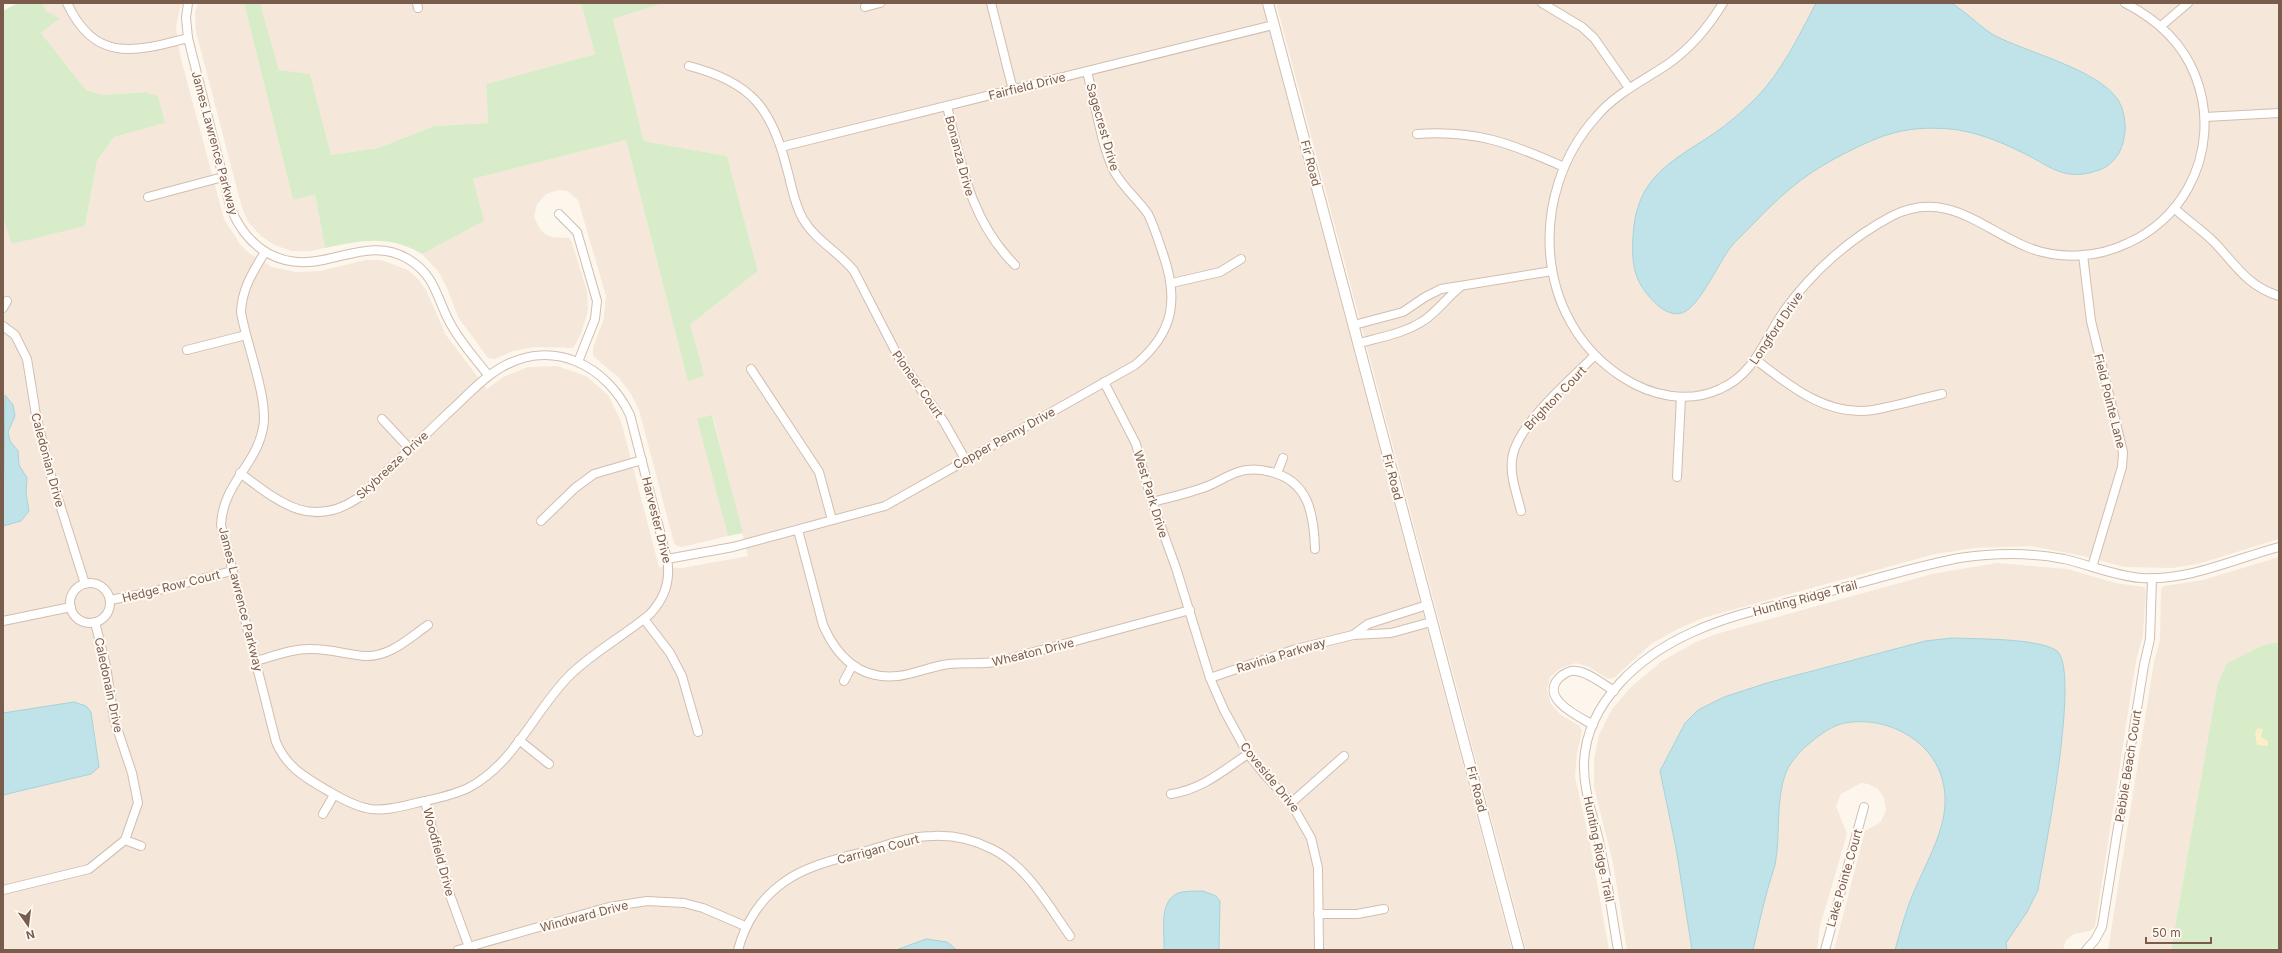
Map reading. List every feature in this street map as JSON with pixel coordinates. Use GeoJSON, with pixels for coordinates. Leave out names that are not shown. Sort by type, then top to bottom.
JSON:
{"type":"FeatureCollection","features":[{"type":"Feature","properties":{"kind":"street"},"geometry":{"type":"LineString","coordinates":[[67,3],[83,30],[109,46],[120,49],[140,50],[188,38]]}},
{"type":"Feature","properties":{"kind":"street","name":"James Lawrence Parkway"},"geometry":{"type":"LineString","coordinates":[[188,3],[186,18],[188,38],[223,177],[236,221],[249,239],[265,252],[244,291],[241,312],[264,416],[260,440],[228,494],[222,514],[223,537],[276,742],[281,753],[294,770],[334,795],[359,808],[376,811],[426,801]]}},
{"type":"Feature","properties":{"kind":"street"},"geometry":{"type":"LineString","coordinates":[[865,7],[880,3]]}},
{"type":"Feature","properties":{"kind":"street"},"geometry":{"type":"LineString","coordinates":[[991,3],[1013,90]]}},
{"type":"Feature","properties":{"kind":"street","name":"Fir Road"},"geometry":{"type":"LineString","coordinates":[[1268,3],[1519,950]]}},
{"type":"Feature","properties":{"kind":"street"},"geometry":{"type":"LineString","coordinates":[[1542,3],[1582,27],[1594,38],[1629,88]]}},
{"type":"Feature","properties":{"kind":"street","name":"Longford Drive"},"geometry":{"type":"LineString","coordinates":[[1723,3],[1709,24],[1691,45],[1666,65],[1629,88],[1606,106],[1587,128],[1564,167],[1553,201],[1550,220],[1552,271],[1556,292],[1566,317],[1575,332],[1594,356],[1626,380],[1644,389],[1681,397],[1707,394],[1728,386],[1747,371],[1756,360],[1784,311],[1818,270],[1862,234],[1900,213],[1920,208],[1952,209],[2029,247],[2051,253],[2083,255],[2106,251],[2131,242],[2153,229],[2174,208],[2189,187],[2200,161],[2205,136],[2205,117],[2202,96],[2195,73],[2184,53],[2161,26],[2125,3]]}},
{"type":"Feature","properties":{"kind":"street"},"geometry":{"type":"LineString","coordinates":[[2161,26],[2188,3]]}},
{"type":"Feature","properties":{"kind":"street","name":"Fairfield Drive"},"geometry":{"type":"LineString","coordinates":[[781,147],[1273,25]]}},
{"type":"Feature","properties":{"kind":"street","name":"Pioneer Court"},"geometry":{"type":"LineString","coordinates":[[689,66],[714,72],[746,91],[768,117],[781,147],[794,198],[804,220],[811,230],[845,259],[854,271],[900,360],[944,422],[965,459]]}},
{"type":"Feature","properties":{"kind":"street","name":"Sagecrest Drive"},"geometry":{"type":"LineString","coordinates":[[1087,72],[1113,170],[1126,190],[1147,214],[1156,234],[1172,283],[1171,310],[1163,334]]}},
{"type":"Feature","properties":{"kind":"street","name":"Bonanza Drive"},"geometry":{"type":"LineString","coordinates":[[947,106],[972,201],[990,236],[1015,265]]}},
{"type":"Feature","properties":{"kind":"street"},"geometry":{"type":"LineString","coordinates":[[2205,117],[2279,113]]}},
{"type":"Feature","properties":{"kind":"street"},"geometry":{"type":"LineString","coordinates":[[1417,134],[1446,132],[1484,137],[1564,167]]}},
{"type":"Feature","properties":{"kind":"street"},"geometry":{"type":"LineString","coordinates":[[148,197],[223,177]]}},
{"type":"Feature","properties":{"kind":"street"},"geometry":{"type":"LineString","coordinates":[[2174,208],[2207,235],[2245,278],[2263,289],[2279,296]]}},
{"type":"Feature","properties":{"kind":"street"},"geometry":{"type":"LineString","coordinates":[[559,214],[578,232],[597,301],[595,319],[578,362]]}},
{"type":"Feature","properties":{"kind":"street"},"geometry":{"type":"LineString","coordinates":[[265,252],[284,260],[309,262],[376,249],[391,251],[409,259],[432,281],[454,330],[488,375]]}},
{"type":"Feature","properties":{"kind":"street","name":"Field Pointe Lane"},"geometry":{"type":"LineString","coordinates":[[2083,255],[2091,321],[2123,452],[2122,467],[2092,567]]}},
{"type":"Feature","properties":{"kind":"street"},"geometry":{"type":"LineString","coordinates":[[1172,283],[1220,272],[1242,259]]}},
{"type":"Feature","properties":{"kind":"street"},"geometry":{"type":"LineString","coordinates":[[1354,325],[1397,315],[1441,289],[1552,271]]}},
{"type":"Feature","properties":{"kind":"street"},"geometry":{"type":"LineString","coordinates":[[1358,343],[1413,326],[1434,312],[1445,299],[1460,286]]}},
{"type":"Feature","properties":{"kind":"street","name":"Caledonian Drive"},"geometry":{"type":"LineString","coordinates":[[3,326],[15,335],[27,359],[36,415],[50,473],[85,584]]}},
{"type":"Feature","properties":{"kind":"street","name":"Copper Penny Drive"},"geometry":{"type":"LineString","coordinates":[[667,559],[733,547],[885,506],[965,459],[1135,365],[1146,356],[1163,334]]}},
{"type":"Feature","properties":{"kind":"street"},"geometry":{"type":"LineString","coordinates":[[187,350],[246,335]]}},
{"type":"Feature","properties":{"kind":"street","name":"Harvester Drive"},"geometry":{"type":"LineString","coordinates":[[426,801],[461,791],[479,781],[495,768],[570,675],[586,661],[644,619],[658,605],[664,594],[669,571],[630,415],[622,398],[600,374],[578,362],[556,356],[528,357],[509,363],[488,375]]}},
{"type":"Feature","properties":{"kind":"street","name":"Brighton Court"},"geometry":{"type":"LineString","coordinates":[[1521,511],[1511,469],[1516,442],[1530,422],[1594,356]]}},
{"type":"Feature","properties":{"kind":"street"},"geometry":{"type":"LineString","coordinates":[[1756,360],[1805,395],[1837,409],[1873,410],[1942,394]]}},
{"type":"Feature","properties":{"kind":"street"},"geometry":{"type":"LineString","coordinates":[[751,370],[819,472],[832,520]]}},
{"type":"Feature","properties":{"kind":"street","name":"Skybreeze Drive"},"geometry":{"type":"LineString","coordinates":[[240,473],[288,506],[303,511],[320,512],[343,506],[358,498],[488,375]]}},
{"type":"Feature","properties":{"kind":"street","name":"West Park Drive"},"geometry":{"type":"LineString","coordinates":[[1104,382],[1130,430],[1152,502],[1190,610]]}},
{"type":"Feature","properties":{"kind":"street"},"geometry":{"type":"LineString","coordinates":[[1677,477],[1681,397]]}},
{"type":"Feature","properties":{"kind":"street"},"geometry":{"type":"LineString","coordinates":[[382,419],[410,449]]}},
{"type":"Feature","properties":{"kind":"street"},"geometry":{"type":"LineString","coordinates":[[1277,473],[1283,458]]}},
{"type":"Feature","properties":{"kind":"street"},"geometry":{"type":"LineString","coordinates":[[541,521],[575,488],[594,474],[642,460]]}},
{"type":"Feature","properties":{"kind":"street"},"geometry":{"type":"LineString","coordinates":[[1152,502],[1208,486],[1239,472],[1260,469],[1277,473],[1292,480],[1302,490],[1308,500],[1314,526],[1315,549]]}},
{"type":"Feature","properties":{"kind":"street"},"geometry":{"type":"LineString","coordinates":[[798,530],[823,625],[836,650],[852,666],[844,682]]}},
{"type":"Feature","properties":{"kind":"street","name":"Hunting Ridge Trail"},"geometry":{"type":"LineString","coordinates":[[1618,950],[1604,867],[1584,777],[1585,754],[1597,714],[1614,690],[1640,664],[1656,653],[1706,626],[1942,562],[1977,556],[2014,554],[2046,556],[2123,575],[2152,578],[2197,572],[2279,547]]}},
{"type":"Feature","properties":{"kind":"street","name":"Hedge Row Court"},"geometry":{"type":"LineString","coordinates":[[110,600],[147,593],[232,571]]}},
{"type":"Feature","properties":{"kind":"street","name":"Pebble Beach Court"},"geometry":{"type":"LineString","coordinates":[[2086,950],[2095,940],[2102,927],[2142,672],[2150,639],[2152,578]]}},
{"type":"Feature","properties":{"kind":"street"},"geometry":{"type":"LineString","coordinates":[[3,621],[71,608],[73,593],[85,584],[101,586],[107,592],[110,600]]}},
{"type":"Feature","properties":{"kind":"street","name":"Caledonain Drive"},"geometry":{"type":"LineString","coordinates":[[71,608],[80,620],[95,622],[107,614],[110,600]]}},
{"type":"Feature","properties":{"kind":"street"},"geometry":{"type":"LineString","coordinates":[[1353,635],[1375,622],[1427,605]]}},
{"type":"Feature","properties":{"kind":"street","name":"Wheaton Drive"},"geometry":{"type":"LineString","coordinates":[[852,666],[868,673],[898,676],[950,664],[989,664],[1190,610]]}},
{"type":"Feature","properties":{"kind":"street","name":"Coveside Drive"},"geometry":{"type":"LineString","coordinates":[[1190,610],[1210,678],[1224,710],[1248,754],[1291,803],[1305,824],[1315,852],[1318,868],[1319,950]]}},
{"type":"Feature","properties":{"kind":"street"},"geometry":{"type":"LineString","coordinates":[[644,619],[670,653],[682,676],[698,732]]}},
{"type":"Feature","properties":{"kind":"street","name":"Caledonain Drive"},"geometry":{"type":"LineString","coordinates":[[95,622],[106,666],[114,719],[132,773],[138,803],[125,840]]}},
{"type":"Feature","properties":{"kind":"street"},"geometry":{"type":"LineString","coordinates":[[1353,635],[1392,633],[1431,622]]}},
{"type":"Feature","properties":{"kind":"street"},"geometry":{"type":"LineString","coordinates":[[256,661],[297,650],[313,649],[366,656],[377,655],[395,648],[428,625]]}},
{"type":"Feature","properties":{"kind":"street","name":"Ravinia Parkway"},"geometry":{"type":"LineString","coordinates":[[1210,678],[1296,649],[1353,635]]}},
{"type":"Feature","properties":{"kind":"street"},"geometry":{"type":"LineString","coordinates":[[1593,725],[1558,702],[1555,691],[1557,681],[1568,672],[1575,671],[1614,690]]}},
{"type":"Feature","properties":{"kind":"street"},"geometry":{"type":"LineString","coordinates":[[519,740],[549,764]]}},
{"type":"Feature","properties":{"kind":"street"},"geometry":{"type":"LineString","coordinates":[[1171,794],[1192,790],[1204,784],[1248,754]]}},
{"type":"Feature","properties":{"kind":"street"},"geometry":{"type":"LineString","coordinates":[[1291,803],[1344,756]]}},
{"type":"Feature","properties":{"kind":"street"},"geometry":{"type":"LineString","coordinates":[[323,814],[334,795]]}},
{"type":"Feature","properties":{"kind":"street","name":"Woodfield Drive"},"geometry":{"type":"LineString","coordinates":[[426,801],[447,887],[469,947]]}},
{"type":"Feature","properties":{"kind":"street","name":"Lake Pointe Court"},"geometry":{"type":"LineString","coordinates":[[1825,950],[1864,807]]}},
{"type":"Feature","properties":{"kind":"street","name":"Carrigan Court"},"geometry":{"type":"LineString","coordinates":[[738,950],[745,926],[759,906],[772,892],[796,874],[814,866],[922,837],[946,836],[964,839],[993,850],[1018,868],[1040,894],[1070,936]]}},
{"type":"Feature","properties":{"kind":"street"},"geometry":{"type":"LineString","coordinates":[[3,890],[89,869],[125,840],[141,846]]}},
{"type":"Feature","properties":{"kind":"street","name":"Windward Drive"},"geometry":{"type":"LineString","coordinates":[[458,950],[609,907],[646,901],[684,903],[703,908],[745,926]]}},
{"type":"Feature","properties":{"kind":"street"},"geometry":{"type":"LineString","coordinates":[[1318,914],[1357,914],[1384,909]]}},
{"type":"Feature","properties":{"kind":"shaded area"},"geometry":{"type":"Polygon","coordinates":[[[42,3],[181,3],[176,28],[180,55],[224,219],[240,244],[249,253],[272,267],[296,272],[320,271],[366,260],[381,260],[408,270],[419,280],[426,290],[446,335],[487,389],[503,377],[528,367],[557,366],[586,376],[608,395],[621,421],[659,567],[682,568],[748,556],[713,416],[698,419],[728,536],[682,547],[677,546],[674,543],[639,410],[631,394],[619,378],[593,356],[593,348],[604,318],[606,296],[578,200],[567,191],[559,190],[546,194],[537,204],[534,217],[540,229],[545,234],[552,237],[569,238],[572,242],[587,291],[588,309],[586,318],[580,336],[573,348],[534,347],[513,351],[495,359],[488,358],[458,317],[447,288],[438,271],[422,254],[483,221],[473,179],[626,140],[688,382],[690,325],[758,271],[727,156],[644,141],[613,19],[664,3],[1262,3],[1512,950],[3,950],[3,217],[85,226],[97,161],[114,137],[165,123],[144,92],[103,95],[86,90],[41,33],[59,18],[46,11],[42,3]]]}},
{"type":"Feature","properties":{"kind":"shaded area"},"geometry":{"type":"Polygon","coordinates":[[[198,3],[244,3],[293,200],[315,195],[325,248],[310,251],[292,251],[274,245],[261,236],[248,222],[242,208],[196,32],[195,13],[198,3]]]}},
{"type":"Feature","properties":{"kind":"shaded area"},"geometry":{"type":"Polygon","coordinates":[[[260,3],[581,3],[595,54],[486,84],[488,123],[434,126],[378,148],[331,155],[310,75],[279,70],[260,3]]]}},
{"type":"Feature","properties":{"kind":"shaded area"},"geometry":{"type":"Polygon","coordinates":[[[1276,3],[2279,3],[2279,539],[2198,564],[2172,568],[2125,567],[2078,555],[2031,546],[1975,548],[1935,554],[1703,618],[1678,629],[1651,644],[1614,678],[1608,679],[1589,667],[1576,663],[1561,668],[1550,677],[1547,690],[1551,704],[1561,715],[1580,726],[1582,732],[1577,753],[1575,777],[1590,843],[1609,950],[1526,950],[1276,3]]]}},
{"type":"Feature","properties":{"kind":"shaded area"},"geometry":{"type":"Polygon","coordinates":[[[2279,557],[2279,642],[2263,645],[2217,686],[2171,950],[2108,950],[2154,662],[2160,640],[2161,589],[2164,586],[2203,580],[2279,557]]]}},
{"type":"Feature","properties":{"kind":"shaded area"},"geometry":{"type":"Polygon","coordinates":[[[1997,563],[2067,569],[2116,583],[2144,587],[2146,591],[2143,635],[2136,661],[2095,927],[2090,931],[2074,934],[2066,940],[2063,950],[1834,950],[1865,831],[1881,822],[1886,810],[1884,798],[1878,789],[1868,784],[1861,783],[1841,794],[1836,806],[1847,834],[1820,926],[1817,950],[1627,950],[1613,863],[1594,787],[1594,759],[1599,735],[1612,709],[1631,687],[1662,661],[1694,643],[1716,634],[1932,574],[1997,563]]]}},
{"type":"Feature","properties":{"kind":"green space"},"geometry":{"type":"Polygon","coordinates":[[[18,3],[42,3],[46,11],[60,18],[41,33],[86,90],[103,95],[144,92],[158,96],[165,123],[114,137],[97,161],[85,226],[12,244],[3,217],[3,11],[18,3]]]}},
{"type":"Feature","properties":{"kind":"green space"},"geometry":{"type":"Polygon","coordinates":[[[244,3],[260,3],[279,70],[310,74],[331,155],[378,148],[434,126],[488,123],[486,84],[595,54],[581,3],[664,3],[613,19],[644,141],[727,156],[758,271],[690,325],[704,375],[688,382],[626,140],[473,179],[484,221],[422,254],[410,248],[386,241],[351,243],[325,248],[315,195],[293,200],[244,3]]]}},
{"type":"Feature","properties":{"kind":"green space"},"geometry":{"type":"Polygon","coordinates":[[[712,415],[743,533],[728,536],[697,419],[712,415]]]}},
{"type":"Feature","properties":{"kind":"green space"},"geometry":{"type":"Polygon","coordinates":[[[2279,642],[2279,950],[2171,950],[2217,686],[2227,663],[2263,645],[2279,642]]]}},
{"type":"Feature","properties":{"kind":"sand"},"geometry":{"type":"Polygon","coordinates":[[[2258,728],[2263,729],[2261,737],[2268,741],[2268,746],[2257,745],[2255,732],[2258,728]]]}},
{"type":"Feature","properties":{"kind":"water"},"geometry":{"type":"Polygon","coordinates":[[[1816,3],[1950,3],[1992,34],[2084,73],[2114,95],[2122,108],[2125,120],[2124,137],[2119,153],[2115,159],[2102,169],[2076,174],[2057,171],[2030,156],[1994,140],[1959,130],[1933,128],[1918,129],[1878,138],[1851,150],[1824,165],[1792,187],[1733,245],[1725,255],[1696,302],[1690,308],[1678,314],[1666,311],[1650,297],[1642,287],[1634,269],[1633,236],[1635,218],[1646,189],[1664,168],[1725,126],[1756,98],[1782,65],[1816,3]]]}},
{"type":"Feature","properties":{"kind":"water"},"geometry":{"type":"Polygon","coordinates":[[[5,395],[13,405],[15,416],[8,432],[10,441],[18,451],[19,465],[27,478],[26,493],[29,511],[21,521],[3,526],[5,395]]]}},
{"type":"Feature","properties":{"kind":"water"},"geometry":{"type":"Polygon","coordinates":[[[1952,638],[2022,641],[2049,647],[2057,651],[2063,666],[2065,692],[2059,765],[2038,890],[2027,912],[2006,943],[2007,950],[1895,950],[1904,918],[1913,894],[1938,838],[1944,813],[1944,787],[1940,771],[1932,757],[1921,745],[1908,735],[1893,728],[1878,723],[1861,722],[1841,724],[1823,733],[1800,752],[1786,772],[1780,795],[1778,842],[1775,865],[1753,950],[1692,950],[1676,848],[1660,771],[1685,723],[1698,710],[1724,697],[1767,683],[1925,641],[1952,638]]]}},
{"type":"Feature","properties":{"kind":"water"},"geometry":{"type":"Polygon","coordinates":[[[74,702],[86,706],[91,712],[99,767],[91,774],[3,795],[3,713],[74,702]]]}},
{"type":"Feature","properties":{"kind":"water"},"geometry":{"type":"Polygon","coordinates":[[[1187,891],[1203,891],[1216,896],[1220,901],[1219,950],[1164,950],[1164,918],[1168,903],[1172,897],[1178,893],[1187,891]]]}},
{"type":"Feature","properties":{"kind":"water"},"geometry":{"type":"Polygon","coordinates":[[[926,939],[947,942],[957,950],[896,950],[926,939]]]}}]}
